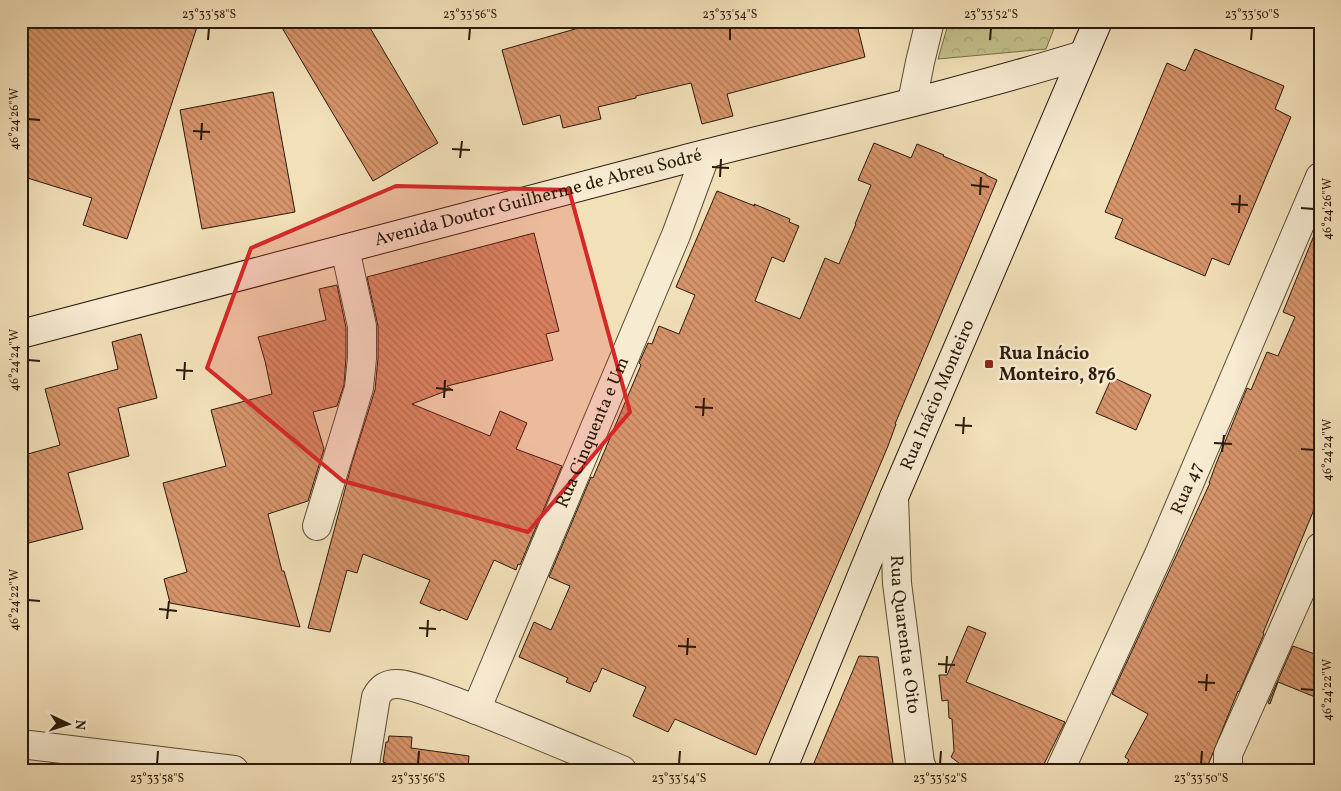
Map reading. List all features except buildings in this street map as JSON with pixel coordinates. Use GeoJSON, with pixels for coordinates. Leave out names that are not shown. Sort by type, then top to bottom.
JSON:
{"type":"FeatureCollection","features":[{"type":"Feature","properties":{"kind":"street"},"geometry":{"type":"LineString","coordinates":[[912,102],[930,21]]}},
{"type":"Feature","properties":{"kind":"street","name":"Rua Inácio Monteiro"},"geometry":{"type":"LineString","coordinates":[[782,770],[894,497],[1098,21]]}},
{"type":"Feature","properties":{"kind":"street","name":"Avenida Doutor Guilherme de Abreu Sodré"},"geometry":{"type":"LineString","coordinates":[[21,334],[706,154],[912,102],[1084,55]]}},
{"type":"Feature","properties":{"kind":"street","name":"Rua Cinquenta e Um"},"geometry":{"type":"LineString","coordinates":[[476,710],[672,244],[706,154]]}},
{"type":"Feature","properties":{"kind":"street","name":"Rua 47"},"geometry":{"type":"LineString","coordinates":[[1060,770],[1164,543],[1320,177]]}},
{"type":"Feature","properties":{"kind":"street"},"geometry":{"type":"LineString","coordinates":[[317,526],[359,388],[362,358],[362,326],[345,249]]}},
{"type":"Feature","properties":{"kind":"street","name":"Rua Quarenta e Oito"},"geometry":{"type":"LineString","coordinates":[[894,497],[897,583],[920,763],[923,770]]}},
{"type":"Feature","properties":{"kind":"street"},"geometry":{"type":"LineString","coordinates":[[1228,770],[1228,754],[1320,547]]}},
{"type":"Feature","properties":{"kind":"street"},"geometry":{"type":"LineString","coordinates":[[364,770],[376,697],[381,688],[389,684],[399,684],[426,691],[622,770]]}},
{"type":"Feature","properties":{"kind":"street"},"geometry":{"type":"LineString","coordinates":[[21,744],[234,770]]}},
{"type":"Feature","properties":{"kind":"highlighted area"},"geometry":{"type":"Polygon","coordinates":[[[396,186],[569,190],[630,412],[528,532],[343,481],[207,368],[251,248],[396,186]]]}},
{"type":"Feature","properties":{"kind":"green space"},"geometry":{"type":"Polygon","coordinates":[[[949,21],[1057,21],[1046,49],[938,59],[949,21]]]}},
{"type":"Feature","properties":{"kind":"place","name":"Rua Inácio Monteiro, 876"},"geometry":{"type":"Point","coordinates":[989,364]}}]}
